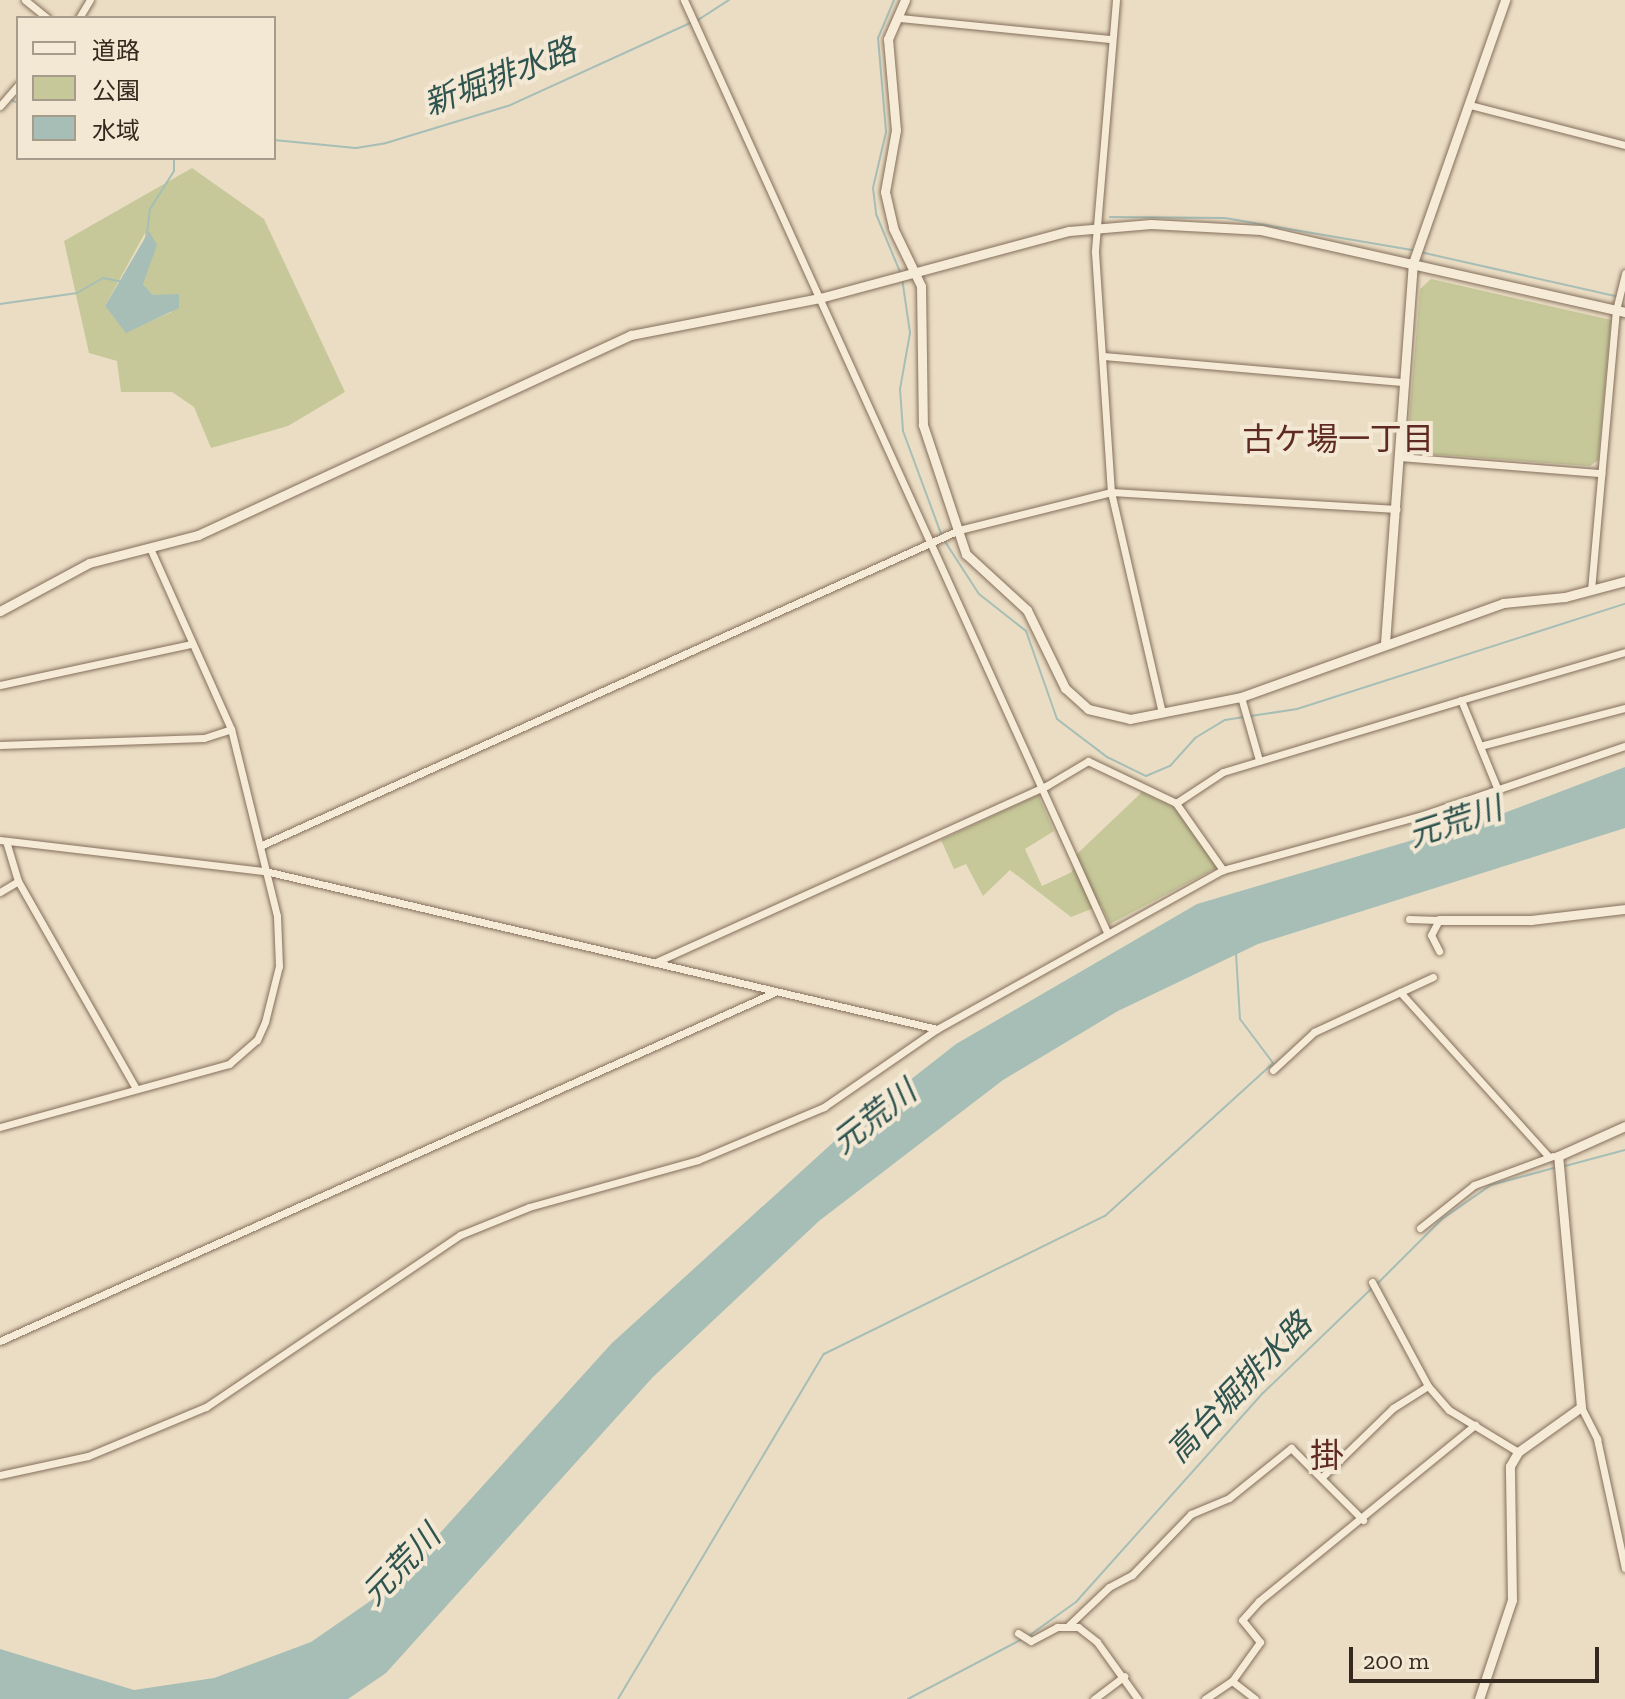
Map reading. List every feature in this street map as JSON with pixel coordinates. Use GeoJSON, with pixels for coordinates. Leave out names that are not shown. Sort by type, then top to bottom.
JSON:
{"type":"FeatureCollection","features":[{"type":"Feature","properties":{"kind":"street"},"geometry":{"type":"LineString","coordinates":[[25,0],[45,16]]}},
{"type":"Feature","properties":{"kind":"street"},"geometry":{"type":"LineString","coordinates":[[684,0],[1107,932]]}},
{"type":"Feature","properties":{"kind":"street"},"geometry":{"type":"LineString","coordinates":[[905,0],[900,18],[888,39],[896,130],[885,192],[893,228],[916,269],[924,319],[918,403],[966,554],[1027,610],[1065,688],[1109,718],[1162,713],[1241,697],[1503,603],[1591,590],[1625,581]]}},
{"type":"Feature","properties":{"kind":"street"},"geometry":{"type":"LineString","coordinates":[[1116,0],[1095,228],[1111,492],[1162,713]]}},
{"type":"Feature","properties":{"kind":"street"},"geometry":{"type":"LineString","coordinates":[[1385,643],[1413,263],[1505,0]]}},
{"type":"Feature","properties":{"kind":"street"},"geometry":{"type":"LineString","coordinates":[[900,18],[1112,39]]}},
{"type":"Feature","properties":{"kind":"street"},"geometry":{"type":"LineString","coordinates":[[0,106],[14,97]]}},
{"type":"Feature","properties":{"kind":"street"},"geometry":{"type":"LineString","coordinates":[[1470,105],[1625,145]]}},
{"type":"Feature","properties":{"kind":"street"},"geometry":{"type":"LineString","coordinates":[[0,611],[89,563],[198,535],[621,339],[820,298],[916,269],[1095,228],[1225,226],[1413,263],[1621,311]]}},
{"type":"Feature","properties":{"kind":"street"},"geometry":{"type":"LineString","coordinates":[[1591,590],[1601,473],[1625,273]]}},
{"type":"Feature","properties":{"kind":"street"},"geometry":{"type":"LineString","coordinates":[[1104,356],[1404,382]]}},
{"type":"Feature","properties":{"kind":"street"},"geometry":{"type":"LineString","coordinates":[[1400,457],[1601,473]]}},
{"type":"Feature","properties":{"kind":"street"},"geometry":{"type":"LineString","coordinates":[[260,846],[959,530],[1111,492],[1396,509]]}},
{"type":"Feature","properties":{"kind":"street"},"geometry":{"type":"LineString","coordinates":[[0,1127],[135,1087],[229,1064],[257,1040],[279,966],[277,916],[231,729],[150,548]]}},
{"type":"Feature","properties":{"kind":"street"},"geometry":{"type":"LineString","coordinates":[[0,685],[192,644]]}},
{"type":"Feature","properties":{"kind":"street"},"geometry":{"type":"LineString","coordinates":[[1176,803],[1223,772],[1625,652]]}},
{"type":"Feature","properties":{"kind":"street"},"geometry":{"type":"LineString","coordinates":[[1241,697],[1259,760]]}},
{"type":"Feature","properties":{"kind":"street"},"geometry":{"type":"LineString","coordinates":[[1461,700],[1498,790]]}},
{"type":"Feature","properties":{"kind":"street"},"geometry":{"type":"LineString","coordinates":[[1480,746],[1625,708]]}},
{"type":"Feature","properties":{"kind":"street"},"geometry":{"type":"LineString","coordinates":[[0,745],[204,738],[231,729]]}},
{"type":"Feature","properties":{"kind":"street"},"geometry":{"type":"LineString","coordinates":[[0,1475],[88,1456],[206,1407],[460,1235],[529,1207],[698,1160],[824,1107],[937,1029],[1223,870],[1498,790],[1625,746]]}},
{"type":"Feature","properties":{"kind":"street"},"geometry":{"type":"LineString","coordinates":[[656,962],[1042,787],[1088,761],[1176,803],[1223,870]]}},
{"type":"Feature","properties":{"kind":"street"},"geometry":{"type":"LineString","coordinates":[[135,1087],[18,881],[3,840],[265,871],[937,1029]]}},
{"type":"Feature","properties":{"kind":"street"},"geometry":{"type":"LineString","coordinates":[[0,892],[18,881]]}},
{"type":"Feature","properties":{"kind":"street"},"geometry":{"type":"LineString","coordinates":[[1409,919],[1531,920],[1625,909]]}},
{"type":"Feature","properties":{"kind":"street"},"geometry":{"type":"LineString","coordinates":[[1439,920],[1431,935],[1439,951]]}},
{"type":"Feature","properties":{"kind":"street"},"geometry":{"type":"LineString","coordinates":[[1273,1070],[1314,1032],[1433,977]]}},
{"type":"Feature","properties":{"kind":"street"},"geometry":{"type":"LineString","coordinates":[[0,1341],[776,991]]}},
{"type":"Feature","properties":{"kind":"street"},"geometry":{"type":"LineString","coordinates":[[1400,992],[1553,1156],[1581,1407],[1597,1439],[1625,1568]]}},
{"type":"Feature","properties":{"kind":"street"},"geometry":{"type":"LineString","coordinates":[[1420,1228],[1474,1185],[1625,1126]]}},
{"type":"Feature","properties":{"kind":"street"},"geometry":{"type":"LineString","coordinates":[[1372,1282],[1428,1386],[1449,1410],[1518,1452]]}},
{"type":"Feature","properties":{"kind":"street"},"geometry":{"type":"LineString","coordinates":[[1322,1477],[1393,1408],[1428,1386]]}},
{"type":"Feature","properties":{"kind":"street"},"geometry":{"type":"LineString","coordinates":[[1479,1699],[1512,1600],[1506,1484],[1518,1452],[1581,1407]]}},
{"type":"Feature","properties":{"kind":"street"},"geometry":{"type":"LineString","coordinates":[[1205,1699],[1232,1681],[1260,1642],[1242,1620],[1363,1520],[1401,1479],[1453,1448],[1475,1425]]}},
{"type":"Feature","properties":{"kind":"street"},"geometry":{"type":"LineString","coordinates":[[1018,1633],[1031,1641],[1069,1625],[1109,1587],[1132,1575],[1191,1514],[1229,1498],[1291,1448],[1363,1520]]}},
{"type":"Feature","properties":{"kind":"street"},"geometry":{"type":"LineString","coordinates":[[1069,1625],[1097,1642],[1138,1699]]}},
{"type":"Feature","properties":{"kind":"street"},"geometry":{"type":"LineString","coordinates":[[1094,1699],[1124,1676]]}},
{"type":"Feature","properties":{"kind":"street"},"geometry":{"type":"LineString","coordinates":[[1232,1681],[1255,1699]]}},
{"type":"Feature","properties":{"kind":"green space"},"geometry":{"type":"Polygon","coordinates":[[[192,168],[264,219],[345,392],[288,426],[211,448],[194,407],[172,392],[121,392],[117,361],[89,353],[64,241],[192,168]],[[145,233],[105,306],[126,332],[172,312],[166,295],[153,295],[143,284],[145,233]]]}},
{"type":"Feature","properties":{"kind":"green space"},"geometry":{"type":"Polygon","coordinates":[[[1431,279],[1611,320],[1598,460],[1590,466],[1414,453],[1407,446],[1420,289],[1431,279]]]}},
{"type":"Feature","properties":{"kind":"green space"},"geometry":{"type":"Polygon","coordinates":[[[1142,792],[1177,809],[1218,867],[1110,924],[1101,905],[1071,917],[1010,870],[983,896],[966,864],[954,869],[941,840],[1038,795],[1054,831],[1025,849],[1042,886],[1072,872],[1077,854],[1142,792]]]}},
{"type":"Feature","properties":{"kind":"water"},"geometry":{"type":"Polygon","coordinates":[[[149,231],[157,245],[143,284],[153,295],[179,294],[179,308],[126,333],[105,306],[149,231]]]}},
{"type":"Feature","properties":{"kind":"water","name":"元荒川"},"geometry":{"type":"Polygon","coordinates":[[[1625,767],[1625,828],[1258,944],[1118,1011],[1003,1080],[819,1221],[653,1377],[386,1673],[348,1699],[0,1699],[0,1649],[134,1690],[214,1678],[311,1642],[392,1586],[612,1343],[849,1128],[956,1044],[1197,904],[1504,813],[1625,767]]]}},
{"type":"Feature","properties":{"kind":"waterway","name":"新堀排水路"},"geometry":{"type":"LineString","coordinates":[[698,20],[729,0]]}},
{"type":"Feature","properties":{"kind":"waterway"},"geometry":{"type":"LineString","coordinates":[[894,0],[878,38],[886,132],[873,188],[876,214],[900,272]]}},
{"type":"Feature","properties":{"kind":"waterway","name":"新堀排水路"},"geometry":{"type":"LineString","coordinates":[[276,140],[356,148],[386,143],[508,106],[692,22]]}},
{"type":"Feature","properties":{"kind":"waterway","name":"新堀排水路"},"geometry":{"type":"LineString","coordinates":[[9,99],[16,102]]}},
{"type":"Feature","properties":{"kind":"waterway"},"geometry":{"type":"LineString","coordinates":[[147,233],[150,209],[174,171],[174,160]]}},
{"type":"Feature","properties":{"kind":"waterway"},"geometry":{"type":"LineString","coordinates":[[1110,217],[1225,218],[1413,250]]}},
{"type":"Feature","properties":{"kind":"waterway"},"geometry":{"type":"LineString","coordinates":[[1420,252],[1616,296]]}},
{"type":"Feature","properties":{"kind":"waterway"},"geometry":{"type":"LineString","coordinates":[[0,304],[77,293],[103,278],[124,282]]}},
{"type":"Feature","properties":{"kind":"waterway"},"geometry":{"type":"LineString","coordinates":[[902,278],[910,333],[900,389],[903,431],[941,534]]}},
{"type":"Feature","properties":{"kind":"waterway"},"geometry":{"type":"LineString","coordinates":[[944,540],[979,594],[1026,631],[1057,719],[1107,757],[1146,776],[1170,766],[1195,738],[1225,720],[1297,709],[1625,604]]}},
{"type":"Feature","properties":{"kind":"waterway"},"geometry":{"type":"LineString","coordinates":[[618,1699],[824,1354],[1105,1216],[1273,1063],[1240,1019],[1236,954]]}},
{"type":"Feature","properties":{"kind":"waterway","name":"高台堀排水路"},"geometry":{"type":"LineString","coordinates":[[1565,1166],[1625,1150]]}},
{"type":"Feature","properties":{"kind":"waterway","name":"高台堀排水路"},"geometry":{"type":"LineString","coordinates":[[1377,1284],[1442,1219],[1491,1185],[1554,1168]]}},
{"type":"Feature","properties":{"kind":"waterway","name":"高台堀排水路"},"geometry":{"type":"LineString","coordinates":[[1030,1635],[1076,1602],[1263,1393],[1372,1288]]}},
{"type":"Feature","properties":{"kind":"waterway","name":"高台堀排水路"},"geometry":{"type":"LineString","coordinates":[[908,1699],[1024,1638]]}},
{"type":"Feature","properties":{"kind":"district","name":"古ケ場一丁目"},"geometry":{"type":"Point","coordinates":[1338,439]}},
{"type":"Feature","properties":{"kind":"district","name":"掛"},"geometry":{"type":"Point","coordinates":[1327,1456]}}]}
